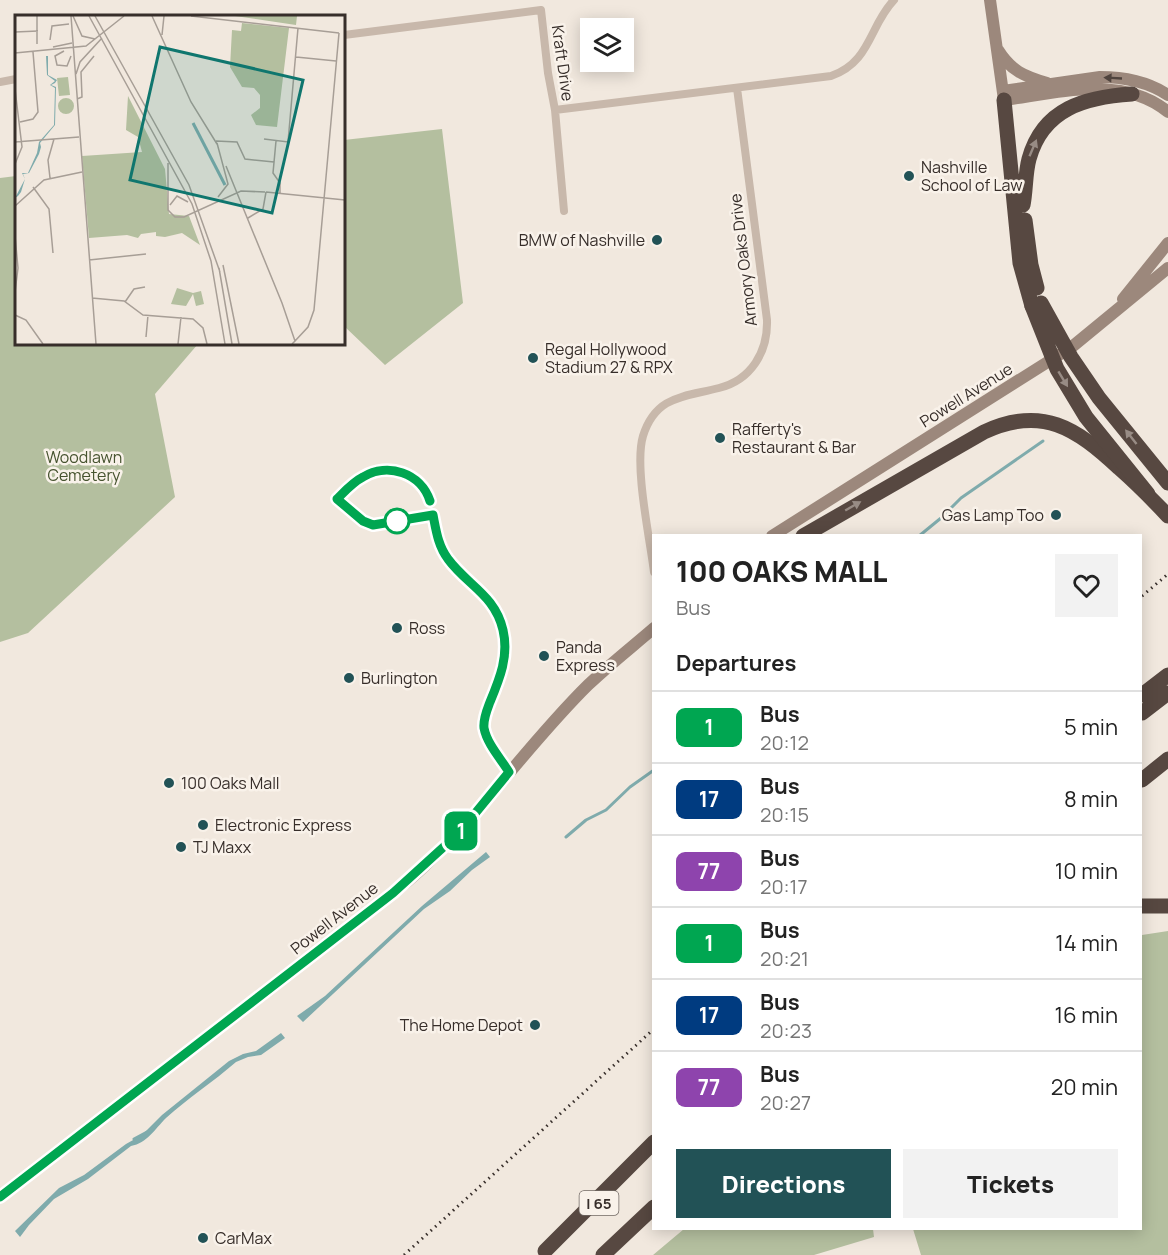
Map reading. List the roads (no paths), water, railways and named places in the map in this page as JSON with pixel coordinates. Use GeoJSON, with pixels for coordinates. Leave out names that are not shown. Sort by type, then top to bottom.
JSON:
{"type":"FeatureCollection","features":[{"type":"Feature","properties":{"kind":"highway"},"geometry":{"type":"LineString","coordinates":[[1023,206],[1031,152],[1038,137],[1048,124],[1067,108],[1082,101],[1132,94]]}},
{"type":"Feature","properties":{"kind":"highway"},"geometry":{"type":"LineString","coordinates":[[1004,96],[1023,206],[1036,305],[1099,398],[1168,483]]}},
{"type":"Feature","properties":{"kind":"highway"},"geometry":{"type":"LineString","coordinates":[[1004,96],[1020,263],[1057,369],[1080,407],[1168,516]]}},
{"type":"Feature","properties":{"kind":"highway"},"geometry":{"type":"LineString","coordinates":[[806,534],[984,432],[1006,423],[1023,420],[1054,423],[1077,433],[1148,494]]}},
{"type":"Feature","properties":{"kind":"highway"},"geometry":{"type":"LineString","coordinates":[[1142,695],[1168,675]]}},
{"type":"Feature","properties":{"kind":"highway"},"geometry":{"type":"LineString","coordinates":[[1142,713],[1168,693]]}},
{"type":"Feature","properties":{"kind":"highway"},"geometry":{"type":"LineString","coordinates":[[1142,780],[1168,759]]}},
{"type":"Feature","properties":{"kind":"highway"},"geometry":{"type":"LineString","coordinates":[[1142,906],[1168,906]]}},
{"type":"Feature","properties":{"kind":"highway"},"geometry":{"type":"LineString","coordinates":[[543,1253],[652,1144]]}},
{"type":"Feature","properties":{"kind":"highway","name":"I 65"},"geometry":{"type":"LineString","coordinates":[[543,1253],[652,1156]]}},
{"type":"Feature","properties":{"kind":"highway","name":"I 65"},"geometry":{"type":"LineString","coordinates":[[603,1255],[652,1209]]}},
{"type":"Feature","properties":{"kind":"main road"},"geometry":{"type":"LineString","coordinates":[[990,0],[1004,96]]}},
{"type":"Feature","properties":{"kind":"main road"},"geometry":{"type":"LineString","coordinates":[[996,47],[1006,63],[1025,76],[1051,84]]}},
{"type":"Feature","properties":{"kind":"main road"},"geometry":{"type":"LineString","coordinates":[[1004,96],[1051,84],[1113,77],[1139,81],[1168,95]]}},
{"type":"Feature","properties":{"kind":"main road"},"geometry":{"type":"LineString","coordinates":[[1004,96],[1093,89],[1132,94],[1149,100],[1168,112]]}},
{"type":"Feature","properties":{"kind":"main road"},"geometry":{"type":"LineString","coordinates":[[1103,324],[1168,243]]}},
{"type":"Feature","properties":{"kind":"main road","name":"Powell Avenue"},"geometry":{"type":"LineString","coordinates":[[775,534],[1073,346],[1103,324],[1168,268]]}},
{"type":"Feature","properties":{"kind":"main road","name":"Powell Avenue"},"geometry":{"type":"LineString","coordinates":[[0,1197],[408,881],[459,833],[509,772],[588,685],[652,630]]}},
{"type":"Feature","properties":{"kind":"street"},"geometry":{"type":"LineString","coordinates":[[555,110],[819,79],[841,72],[863,53],[881,18],[894,0]]}},
{"type":"Feature","properties":{"kind":"street","name":"Kraft Drive"},"geometry":{"type":"LineString","coordinates":[[345,35],[541,10],[548,73],[555,110],[564,211]]}},
{"type":"Feature","properties":{"kind":"street"},"geometry":{"type":"LineString","coordinates":[[0,82],[15,79]]}},
{"type":"Feature","properties":{"kind":"street","name":"Armory Oaks Drive"},"geometry":{"type":"LineString","coordinates":[[652,556],[640,462],[641,442],[647,426],[658,411],[671,400],[717,389],[739,380],[758,360],[766,340],[767,320],[737,88]]}},
{"type":"Feature","properties":{"kind":"water"},"geometry":{"type":"Polygon","coordinates":[[[486,852],[490,857],[450,891],[424,909],[303,1022],[297,1016],[325,996],[422,906],[486,852]]]}},
{"type":"Feature","properties":{"kind":"water"},"geometry":{"type":"Polygon","coordinates":[[[281,1033],[285,1038],[261,1055],[236,1062],[174,1111],[146,1139],[131,1146],[88,1179],[54,1199],[20,1237],[15,1231],[59,1188],[84,1175],[142,1135],[162,1115],[229,1061],[256,1051],[281,1033]]]}},
{"type":"Feature","properties":{"kind":"waterway"},"geometry":{"type":"LineString","coordinates":[[921,534],[961,498],[1043,441]]}},
{"type":"Feature","properties":{"kind":"waterway"},"geometry":{"type":"LineString","coordinates":[[566,837],[586,820],[606,810],[630,787],[652,771]]}},
{"type":"Feature","properties":{"kind":"waterway"},"geometry":{"type":"LineString","coordinates":[[134,1139],[147,1132]]}},
{"type":"Feature","properties":{"kind":"railway"},"geometry":{"type":"LineString","coordinates":[[1142,596],[1168,574]]}},
{"type":"Feature","properties":{"kind":"railway"},"geometry":{"type":"LineString","coordinates":[[404,1255],[652,1031]]}},
{"type":"Feature","properties":{"kind":"place","name":"Nashville School of Law"},"geometry":{"type":"Point","coordinates":[909,176]}},
{"type":"Feature","properties":{"kind":"place","name":"BMW of Nashville"},"geometry":{"type":"Point","coordinates":[657,240]}},
{"type":"Feature","properties":{"kind":"place","name":"Regal Hollywood Stadium 27 & RPX"},"geometry":{"type":"Point","coordinates":[533,358]}},
{"type":"Feature","properties":{"kind":"place","name":"Rafferty's Restaurant & Bar"},"geometry":{"type":"Point","coordinates":[720,438]}},
{"type":"Feature","properties":{"kind":"place","name":"Gas Lamp Too"},"geometry":{"type":"Point","coordinates":[1056,515]}},
{"type":"Feature","properties":{"kind":"place","name":"Ross"},"geometry":{"type":"Point","coordinates":[397,628]}},
{"type":"Feature","properties":{"kind":"place","name":"Panda Express"},"geometry":{"type":"Point","coordinates":[544,656]}},
{"type":"Feature","properties":{"kind":"place","name":"Burlington"},"geometry":{"type":"Point","coordinates":[349,678]}},
{"type":"Feature","properties":{"kind":"place","name":"100 Oaks Mall"},"geometry":{"type":"Point","coordinates":[169,783]}},
{"type":"Feature","properties":{"kind":"place","name":"Electronic Express"},"geometry":{"type":"Point","coordinates":[203,825]}},
{"type":"Feature","properties":{"kind":"place","name":"TJ Maxx"},"geometry":{"type":"Point","coordinates":[181,847]}},
{"type":"Feature","properties":{"kind":"place","name":"The Home Depot"},"geometry":{"type":"Point","coordinates":[535,1025]}},
{"type":"Feature","properties":{"kind":"place","name":"CarMax"},"geometry":{"type":"Point","coordinates":[203,1238]}},
{"type":"Feature","properties":{"kind":"park label","name":"Woodlawn Cemetery"},"geometry":{"type":"Point","coordinates":[84,466]}}]}
